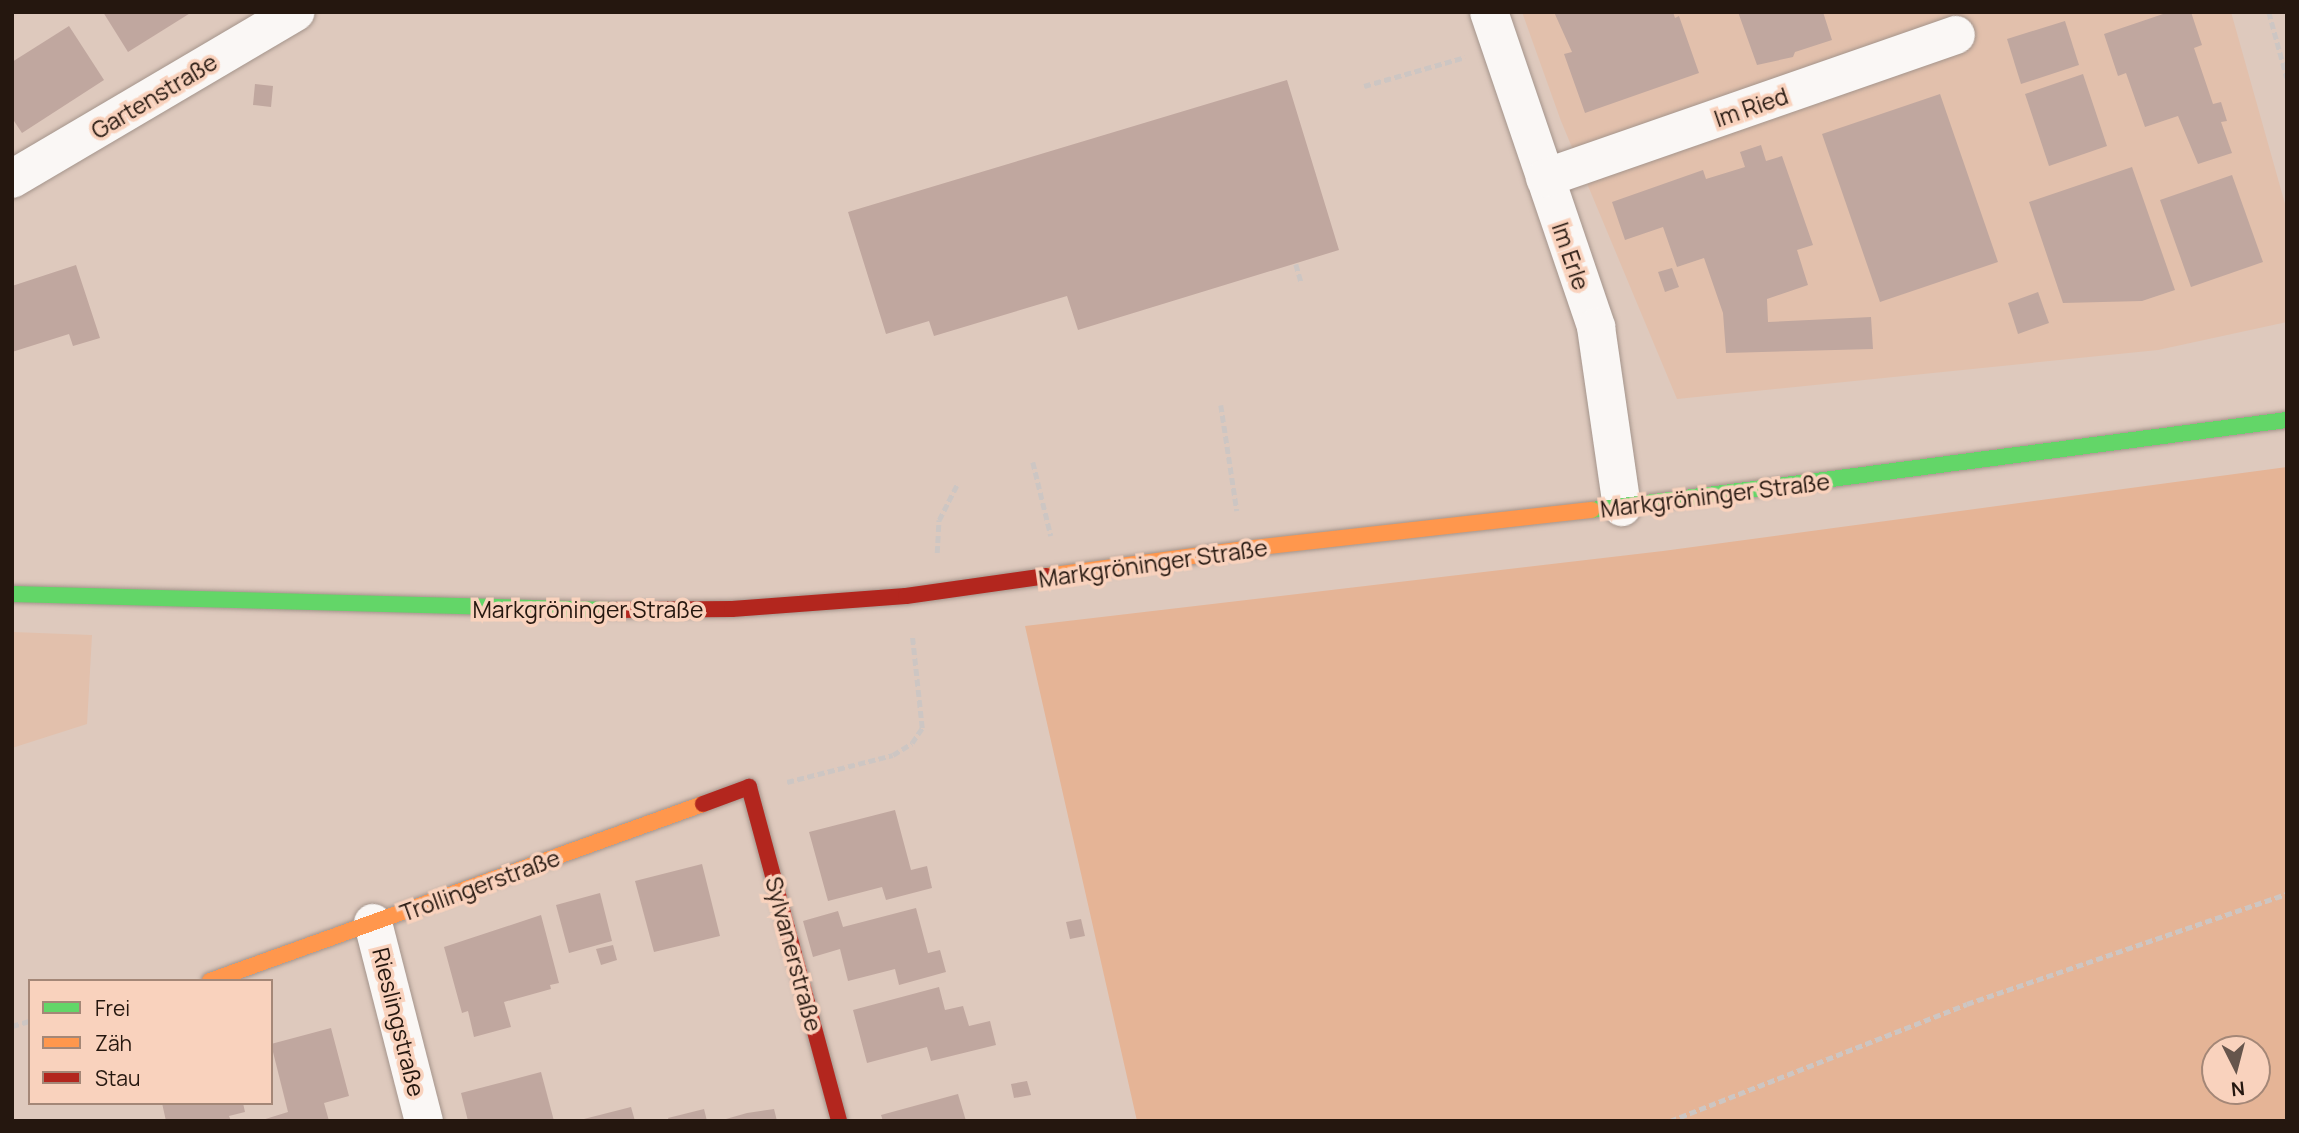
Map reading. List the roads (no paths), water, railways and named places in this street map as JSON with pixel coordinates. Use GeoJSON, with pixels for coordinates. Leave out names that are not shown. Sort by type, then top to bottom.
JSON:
{"type":"FeatureCollection","features":[{"type":"Feature","properties":{"kind":"main road","name":"Markgröninger Straße"},"geometry":{"type":"LineString","coordinates":[[12,594],[555,611],[732,609],[906,596],[1242,549],[1622,507],[2287,420]]}},
{"type":"Feature","properties":{"kind":"main road","name":"Trollingerstraße"},"geometry":{"type":"LineString","coordinates":[[216,979],[749,787]]}},
{"type":"Feature","properties":{"kind":"main road","name":"Sylvanerstraße"},"geometry":{"type":"LineString","coordinates":[[749,787],[839,1121]]}},
{"type":"Feature","properties":{"kind":"street","name":"Gartenstraße"},"geometry":{"type":"LineString","coordinates":[[12,179],[295,12]]}},
{"type":"Feature","properties":{"kind":"street","name":"Im Erle"},"geometry":{"type":"LineString","coordinates":[[1495,30],[1596,327],[1610,400],[1622,507]]}},
{"type":"Feature","properties":{"kind":"street","name":"Im Ried"},"geometry":{"type":"LineString","coordinates":[[1545,178],[1956,35]]}},
{"type":"Feature","properties":{"kind":"street","name":"Rieslingstraße"},"geometry":{"type":"LineString","coordinates":[[373,923],[424,1121]]}}]}
